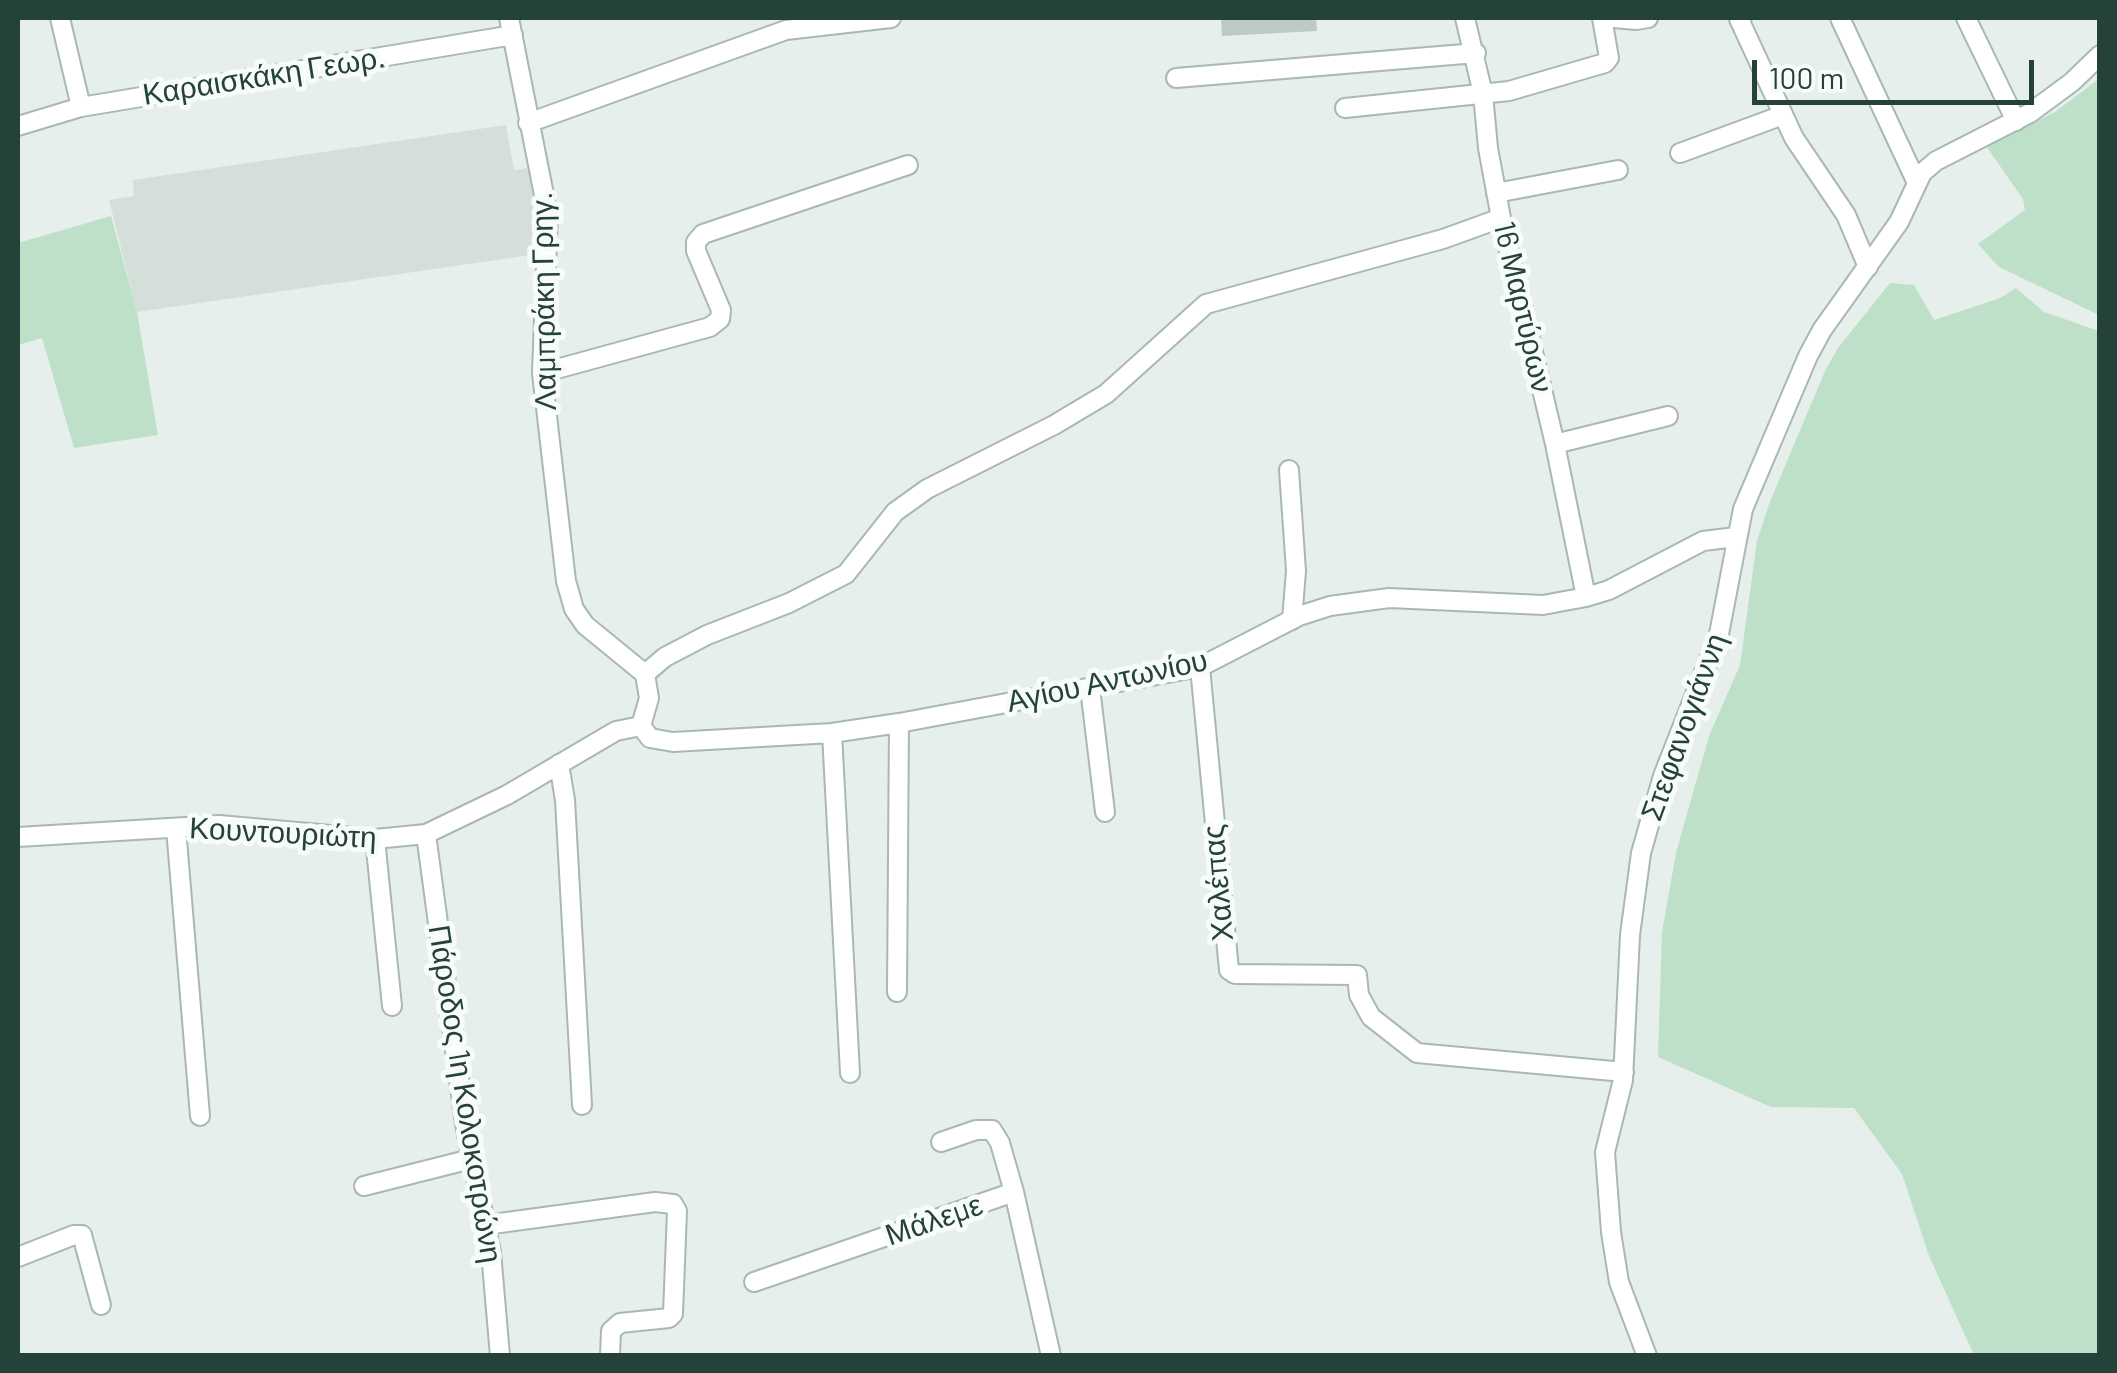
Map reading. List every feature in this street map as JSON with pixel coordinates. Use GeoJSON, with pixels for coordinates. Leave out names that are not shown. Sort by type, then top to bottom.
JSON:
{"type":"FeatureCollection","features":[{"type":"Feature","properties":{"kind":"street"},"geometry":{"type":"LineString","coordinates":[[60,18],[81,107]]}},
{"type":"Feature","properties":{"kind":"street"},"geometry":{"type":"LineString","coordinates":[[528,123],[786,30],[891,18]]}},
{"type":"Feature","properties":{"kind":"street","name":"16 Μαρτύρων"},"geometry":{"type":"LineString","coordinates":[[1465,18],[1476,53],[1501,218],[1556,444],[1586,597]]}},
{"type":"Feature","properties":{"kind":"street"},"geometry":{"type":"LineString","coordinates":[[1345,108],[1526,87],[1604,64],[1609,58],[1602,18]]}},
{"type":"Feature","properties":{"kind":"street"},"geometry":{"type":"LineString","coordinates":[[1614,18],[1648,18]]}},
{"type":"Feature","properties":{"kind":"street"},"geometry":{"type":"LineString","coordinates":[[1742,18],[1794,138],[1846,215],[1868,267]]}},
{"type":"Feature","properties":{"kind":"street"},"geometry":{"type":"LineString","coordinates":[[1840,18],[1917,182]]}},
{"type":"Feature","properties":{"kind":"street"},"geometry":{"type":"LineString","coordinates":[[1966,18],[2016,122]]}},
{"type":"Feature","properties":{"kind":"street","name":"Καραισκάκη Γεωρ."},"geometry":{"type":"LineString","coordinates":[[18,126],[81,107],[511,26]]}},
{"type":"Feature","properties":{"kind":"street","name":"Λαμπράκη Γρηγ."},"geometry":{"type":"LineString","coordinates":[[511,26],[548,215],[542,373],[558,526],[573,605],[585,625],[645,674]]}},
{"type":"Feature","properties":{"kind":"street"},"geometry":{"type":"LineString","coordinates":[[1176,78],[1476,53]]}},
{"type":"Feature","properties":{"kind":"street","name":"Στεφανογιάννη"},"geometry":{"type":"LineString","coordinates":[[1646,1356],[1619,1282],[1605,1152],[1624,1072],[1630,935],[1642,853],[1662,776],[1720,634],[1736,537],[1748,497],[1822,330],[1906,212],[1917,182],[1930,165],[2016,122],[2072,82],[2100,55]]}},
{"type":"Feature","properties":{"kind":"street"},"geometry":{"type":"LineString","coordinates":[[1680,152],[1784,115]]}},
{"type":"Feature","properties":{"kind":"street"},"geometry":{"type":"LineString","coordinates":[[542,373],[710,327],[720,320],[721,310],[696,251],[696,242],[703,234],[908,165]]}},
{"type":"Feature","properties":{"kind":"street"},"geometry":{"type":"LineString","coordinates":[[1496,193],[1618,170]]}},
{"type":"Feature","properties":{"kind":"street"},"geometry":{"type":"LineString","coordinates":[[641,726],[649,698],[645,674],[665,658],[846,574],[895,512],[926,489],[1054,426],[1106,394],[1188,317],[1218,299],[1443,240],[1501,218]]}},
{"type":"Feature","properties":{"kind":"street"},"geometry":{"type":"LineString","coordinates":[[1556,444],[1668,416]]}},
{"type":"Feature","properties":{"kind":"street"},"geometry":{"type":"LineString","coordinates":[[1290,470],[1296,571],[1292,620]]}},
{"type":"Feature","properties":{"kind":"street","name":"Αγίου Αντωνίου"},"geometry":{"type":"LineString","coordinates":[[641,726],[650,738],[673,742],[832,733],[899,722],[1200,667],[1292,620],[1330,606],[1376,599],[1529,605],[1586,597],[1608,590],[1703,541],[1736,537]]}},
{"type":"Feature","properties":{"kind":"street","name":"Χαλέπας"},"geometry":{"type":"LineString","coordinates":[[1200,667],[1228,970],[1236,974],[1357,975],[1358,994],[1371,1018],[1417,1053],[1624,1072]]}},
{"type":"Feature","properties":{"kind":"street"},"geometry":{"type":"LineString","coordinates":[[1090,688],[1105,812]]}},
{"type":"Feature","properties":{"kind":"street"},"geometry":{"type":"LineString","coordinates":[[896,992],[899,722]]}},
{"type":"Feature","properties":{"kind":"street","name":"Κουντουριώτη"},"geometry":{"type":"LineString","coordinates":[[18,836],[238,826],[375,839],[426,834],[507,795],[616,731],[641,726]]}},
{"type":"Feature","properties":{"kind":"street"},"geometry":{"type":"LineString","coordinates":[[832,733],[850,1073]]}},
{"type":"Feature","properties":{"kind":"street"},"geometry":{"type":"LineString","coordinates":[[559,764],[566,800],[582,1105]]}},
{"type":"Feature","properties":{"kind":"street"},"geometry":{"type":"LineString","coordinates":[[176,828],[200,1116]]}},
{"type":"Feature","properties":{"kind":"street","name":"Πάροδος 1η Κολοκοτρώνη"},"geometry":{"type":"LineString","coordinates":[[426,834],[471,1158],[499,1317],[500,1356]]}},
{"type":"Feature","properties":{"kind":"street"},"geometry":{"type":"LineString","coordinates":[[375,839],[392,1006]]}},
{"type":"Feature","properties":{"kind":"street"},"geometry":{"type":"LineString","coordinates":[[941,1142],[976,1130],[992,1130],[1014,1192]]}},
{"type":"Feature","properties":{"kind":"street"},"geometry":{"type":"LineString","coordinates":[[364,1186],[471,1158]]}},
{"type":"Feature","properties":{"kind":"street","name":"Μάλεμε"},"geometry":{"type":"LineString","coordinates":[[754,1282],[1014,1192],[1051,1356]]}},
{"type":"Feature","properties":{"kind":"street"},"geometry":{"type":"LineString","coordinates":[[485,1225],[669,1202],[676,1212],[673,1314],[669,1318],[620,1322],[612,1331],[610,1356]]}},
{"type":"Feature","properties":{"kind":"street"},"geometry":{"type":"LineString","coordinates":[[18,1258],[74,1235],[82,1236],[100,1304]]}},
{"type":"Feature","properties":{"kind":"shaded area"},"geometry":{"type":"Polygon","coordinates":[[[506,125],[514,170],[528,168],[536,179],[541,206],[538,254],[137,312],[109,200],[134,196],[133,180],[506,125]]]}},
{"type":"Feature","properties":{"kind":"green space"},"geometry":{"type":"Polygon","coordinates":[[[2099,79],[2099,315],[1999,267],[1978,244],[2025,210],[2023,199],[1986,146],[2055,112],[2099,79]]]}},
{"type":"Feature","properties":{"kind":"green space"},"geometry":{"type":"Polygon","coordinates":[[[111,216],[137,312],[158,435],[74,448],[42,338],[18,345],[18,243],[111,216]]]}},
{"type":"Feature","properties":{"kind":"green space"},"geometry":{"type":"Polygon","coordinates":[[[1890,283],[1914,285],[1934,320],[2000,298],[2016,288],[2044,312],[2099,331],[2099,1355],[1974,1355],[1929,1256],[1902,1174],[1854,1108],[1771,1107],[1658,1057],[1662,932],[1676,853],[1709,736],[1740,665],[1757,541],[1825,371],[1838,348],[1890,283]]]}},
{"type":"Feature","properties":{"kind":"building"},"geometry":{"type":"Polygon","coordinates":[[[1221,18],[1316,18],[1317,31],[1222,36],[1221,18]]]}}]}
